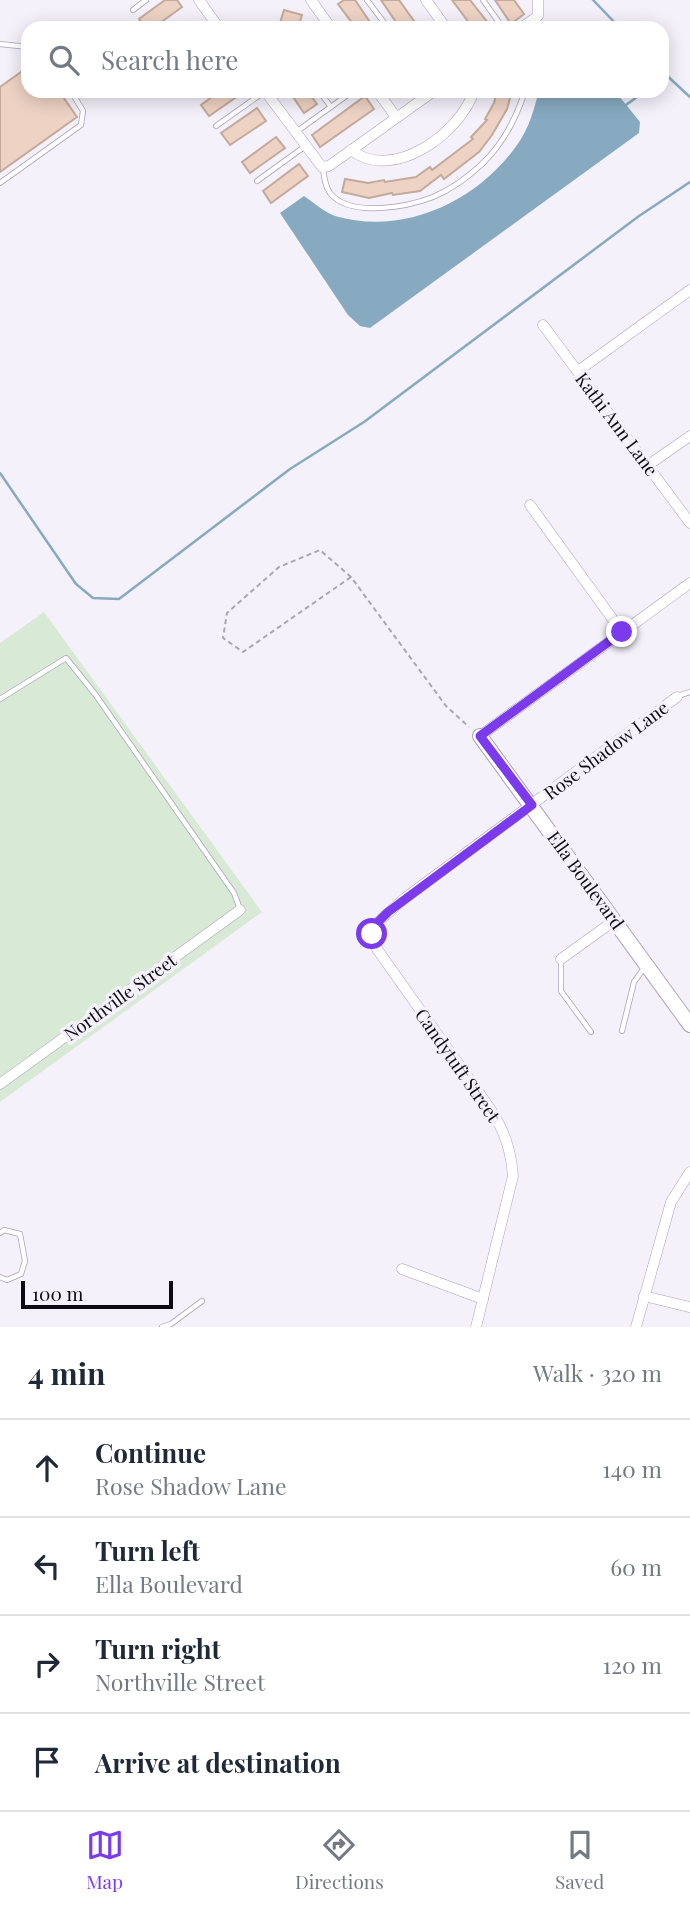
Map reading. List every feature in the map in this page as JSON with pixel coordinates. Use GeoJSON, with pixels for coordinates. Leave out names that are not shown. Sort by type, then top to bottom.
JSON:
{"type":"FeatureCollection","features":[{"type":"Feature","properties":{"kind":"street"},"geometry":{"type":"LineString","coordinates":[[199,0],[214,21]]}},
{"type":"Feature","properties":{"kind":"street"},"geometry":{"type":"LineString","coordinates":[[311,0],[326,21]]}},
{"type":"Feature","properties":{"kind":"street"},"geometry":{"type":"LineString","coordinates":[[426,0],[439,21]]}},
{"type":"Feature","properties":{"kind":"street"},"geometry":{"type":"LineString","coordinates":[[531,21],[538,16],[539,2]]}},
{"type":"Feature","properties":{"kind":"street"},"geometry":{"type":"LineString","coordinates":[[270,98],[323,167],[329,166],[423,98]]}},
{"type":"Feature","properties":{"kind":"street"},"geometry":{"type":"LineString","coordinates":[[382,98],[396,117]]}},
{"type":"Feature","properties":{"kind":"street"},"geometry":{"type":"LineString","coordinates":[[351,150],[361,158],[375,160],[420,151],[440,139],[457,123],[472,98]]}},
{"type":"Feature","properties":{"kind":"street"},"geometry":{"type":"LineString","coordinates":[[578,371],[690,290]]}},
{"type":"Feature","properties":{"kind":"street","name":"Kathi Ann Lane"},"geometry":{"type":"LineString","coordinates":[[543,325],[690,523]]}},
{"type":"Feature","properties":{"kind":"street"},"geometry":{"type":"LineString","coordinates":[[647,466],[690,436]]}},
{"type":"Feature","properties":{"kind":"street"},"geometry":{"type":"LineString","coordinates":[[530,505],[622,632]]}},
{"type":"Feature","properties":{"kind":"street"},"geometry":{"type":"LineString","coordinates":[[480,736],[690,583]]}},
{"type":"Feature","properties":{"kind":"street","name":"Rose Shadow Lane"},"geometry":{"type":"LineString","coordinates":[[372,934],[388,912],[677,697]]}},
{"type":"Feature","properties":{"kind":"street","name":"Ella Boulevard"},"geometry":{"type":"LineString","coordinates":[[480,736],[690,1025]]}},
{"type":"Feature","properties":{"kind":"street","name":"Northville Street"},"geometry":{"type":"LineString","coordinates":[[0,1084],[240,910]]}},
{"type":"Feature","properties":{"kind":"street"},"geometry":{"type":"LineString","coordinates":[[561,959],[615,920]]}},
{"type":"Feature","properties":{"kind":"street","name":"Candytuft Street"},"geometry":{"type":"LineString","coordinates":[[372,934],[377,949],[497,1119],[511,1153],[513,1176],[476,1327]]}},
{"type":"Feature","properties":{"kind":"street"},"geometry":{"type":"LineString","coordinates":[[636,1327],[671,1202],[690,1172]]}},
{"type":"Feature","properties":{"kind":"street"},"geometry":{"type":"LineString","coordinates":[[402,1269],[483,1299]]}},
{"type":"Feature","properties":{"kind":"street"},"geometry":{"type":"LineString","coordinates":[[644,1296],[689,1307]]}},
{"type":"Feature","properties":{"kind":"lane"},"geometry":{"type":"LineString","coordinates":[[133,10],[146,0]]}},
{"type":"Feature","properties":{"kind":"lane"},"geometry":{"type":"LineString","coordinates":[[367,0],[383,21]]}},
{"type":"Feature","properties":{"kind":"lane"},"geometry":{"type":"LineString","coordinates":[[483,0],[498,21]]}},
{"type":"Feature","properties":{"kind":"lane"},"geometry":{"type":"LineString","coordinates":[[0,44],[21,46]]}},
{"type":"Feature","properties":{"kind":"lane"},"geometry":{"type":"LineString","coordinates":[[0,183],[81,125],[83,111],[75,98]]}},
{"type":"Feature","properties":{"kind":"lane"},"geometry":{"type":"LineString","coordinates":[[216,126],[255,98]]}},
{"type":"Feature","properties":{"kind":"lane"},"geometry":{"type":"LineString","coordinates":[[324,98],[331,107]]}},
{"type":"Feature","properties":{"kind":"lane"},"geometry":{"type":"LineString","coordinates":[[295,133],[343,98]]}},
{"type":"Feature","properties":{"kind":"lane"},"geometry":{"type":"LineString","coordinates":[[323,167],[329,193],[337,200],[354,207],[396,207],[432,197],[454,186],[482,164],[503,141],[523,98]]}},
{"type":"Feature","properties":{"kind":"lane"},"geometry":{"type":"LineString","coordinates":[[257,181],[305,146]]}},
{"type":"Feature","properties":{"kind":"lane"},"geometry":{"type":"LineString","coordinates":[[0,699],[66,657],[234,892],[240,910]]}},
{"type":"Feature","properties":{"kind":"lane"},"geometry":{"type":"LineString","coordinates":[[677,697],[690,692]]}},
{"type":"Feature","properties":{"kind":"lane"},"geometry":{"type":"LineString","coordinates":[[561,959],[561,991],[591,1032]]}},
{"type":"Feature","properties":{"kind":"lane"},"geometry":{"type":"LineString","coordinates":[[622,1031],[635,982],[647,965]]}},
{"type":"Feature","properties":{"kind":"lane"},"geometry":{"type":"LineString","coordinates":[[0,1233],[4,1230],[20,1234],[25,1261],[21,1274],[7,1280],[0,1277]]}},
{"type":"Feature","properties":{"kind":"lane"},"geometry":{"type":"LineString","coordinates":[[162,1327],[171,1324],[202,1301]]}},
{"type":"Feature","properties":{"kind":"path"},"geometry":{"type":"LineString","coordinates":[[351,577],[243,652],[223,638],[228,613],[279,567],[320,550],[351,577],[446,706],[480,736]]}},
{"type":"Feature","properties":{"kind":"green space"},"geometry":{"type":"Polygon","coordinates":[[[44,612],[262,912],[0,1102],[0,643],[44,612]]]}},
{"type":"Feature","properties":{"kind":"water"},"geometry":{"type":"Polygon","coordinates":[[[537,98],[621,98],[640,122],[639,133],[370,328],[360,326],[348,315],[280,213],[304,196],[335,216],[361,221],[412,217],[436,209],[460,198],[500,165],[517,145],[531,119],[537,98]]]}},
{"type":"Feature","properties":{"kind":"building"},"geometry":{"type":"Polygon","coordinates":[[[165,0],[177,0],[182,7],[163,21],[139,19],[165,0]]]}},
{"type":"Feature","properties":{"kind":"building"},"geometry":{"type":"Polygon","coordinates":[[[344,0],[355,0],[369,21],[351,21],[338,4],[344,0]]]}},
{"type":"Feature","properties":{"kind":"building"},"geometry":{"type":"Polygon","coordinates":[[[381,0],[399,0],[414,21],[395,21],[381,0]]]}},
{"type":"Feature","properties":{"kind":"building"},"geometry":{"type":"Polygon","coordinates":[[[452,0],[470,0],[486,21],[468,21],[452,0]]]}},
{"type":"Feature","properties":{"kind":"building"},"geometry":{"type":"Polygon","coordinates":[[[495,0],[514,0],[524,14],[515,21],[509,21],[495,0]]]}},
{"type":"Feature","properties":{"kind":"building"},"geometry":{"type":"Polygon","coordinates":[[[284,10],[302,15],[300,21],[281,21],[284,10]]]}},
{"type":"Feature","properties":{"kind":"building"},"geometry":{"type":"Polygon","coordinates":[[[21,72],[21,98],[64,98],[77,117],[0,172],[0,87],[21,72]]]}},
{"type":"Feature","properties":{"kind":"building"},"geometry":{"type":"Polygon","coordinates":[[[210,98],[235,98],[209,116],[201,105],[210,98]]]}},
{"type":"Feature","properties":{"kind":"building"},"geometry":{"type":"Polygon","coordinates":[[[294,98],[312,98],[317,104],[304,113],[294,98]]]}},
{"type":"Feature","properties":{"kind":"building"},"geometry":{"type":"Polygon","coordinates":[[[362,98],[366,98],[374,109],[320,147],[312,135],[362,98]]]}},
{"type":"Feature","properties":{"kind":"building"},"geometry":{"type":"Polygon","coordinates":[[[495,98],[510,98],[507,109],[479,152],[444,179],[441,175],[420,191],[393,195],[392,193],[369,198],[342,192],[345,179],[368,183],[385,182],[416,177],[430,167],[432,170],[473,139],[471,137],[487,120],[485,119],[495,98]]]}},
{"type":"Feature","properties":{"kind":"building"},"geometry":{"type":"Polygon","coordinates":[[[257,108],[266,121],[230,145],[221,133],[257,108]]]}},
{"type":"Feature","properties":{"kind":"building"},"geometry":{"type":"Polygon","coordinates":[[[276,137],[285,148],[250,173],[242,162],[276,137]]]}},
{"type":"Feature","properties":{"kind":"building"},"geometry":{"type":"Polygon","coordinates":[[[299,164],[308,176],[271,203],[263,191],[299,164]]]}},
{"type":"Feature","properties":{"kind":"waterway"},"geometry":{"type":"LineString","coordinates":[[593,0],[613,21]]}},
{"type":"Feature","properties":{"kind":"waterway"},"geometry":{"type":"LineString","coordinates":[[669,78],[690,97]]}},
{"type":"Feature","properties":{"kind":"waterway"},"geometry":{"type":"LineString","coordinates":[[626,105],[636,98]]}},
{"type":"Feature","properties":{"kind":"waterway"},"geometry":{"type":"LineString","coordinates":[[0,473],[76,584],[93,598],[119,599],[290,469],[364,422],[639,216],[690,182]]}},
{"type":"Feature","properties":{"kind":"route"},"geometry":{"type":"LineString","coordinates":[[372,934],[379,921],[405,898],[532,805],[480,736],[622,632]]}}]}
